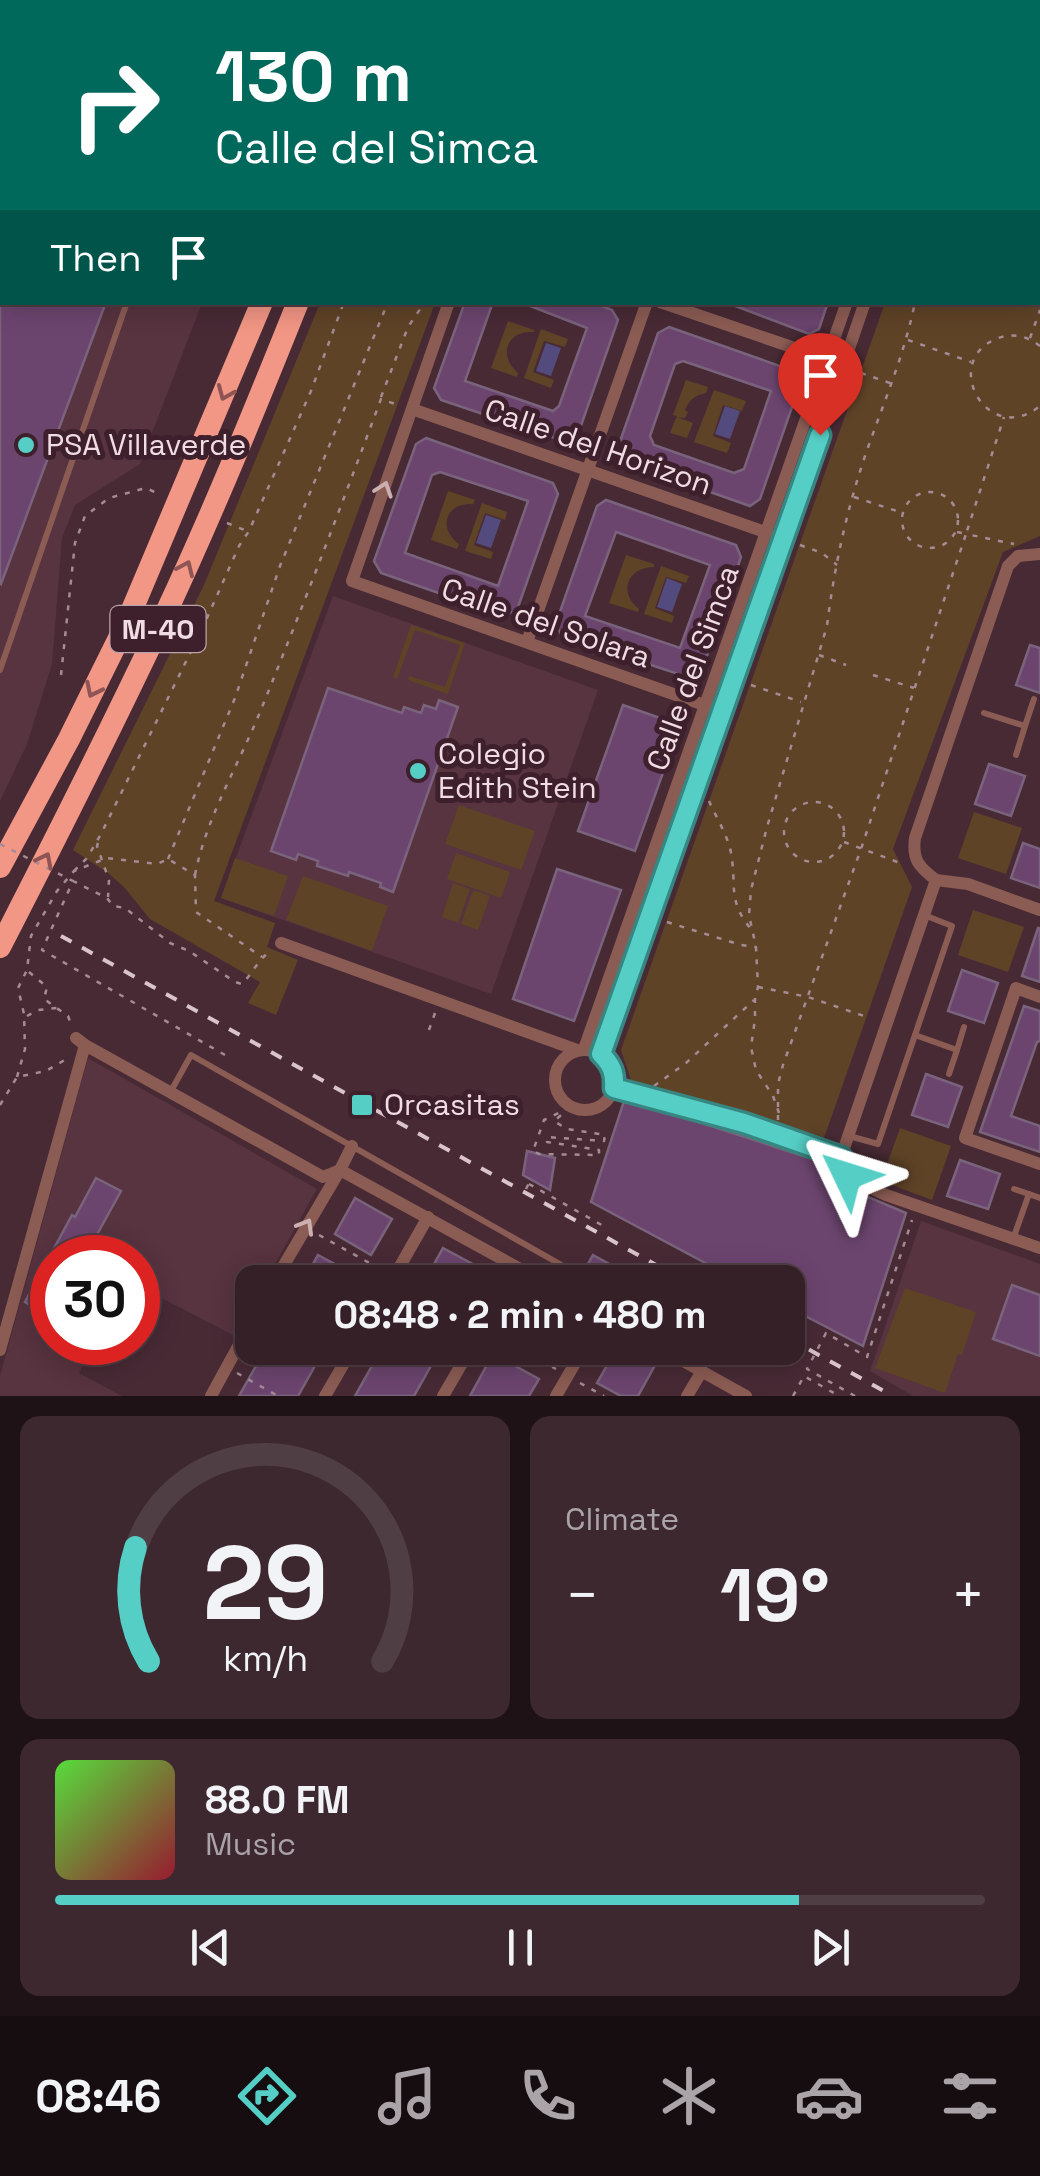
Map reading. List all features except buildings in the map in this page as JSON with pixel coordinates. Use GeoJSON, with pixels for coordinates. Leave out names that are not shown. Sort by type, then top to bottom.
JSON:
{"type":"FeatureCollection","features":[{"type":"Feature","properties":{"kind":"highway","name":"M-40"},"geometry":{"type":"LineString","coordinates":[[0,867],[126,624],[261,305]]}},
{"type":"Feature","properties":{"kind":"highway","name":"M-40"},"geometry":{"type":"LineString","coordinates":[[0,947],[165,615],[297,305]]}},
{"type":"Feature","properties":{"kind":"street"},"geometry":{"type":"LineString","coordinates":[[412,409],[448,305]]}},
{"type":"Feature","properties":{"kind":"street"},"geometry":{"type":"LineString","coordinates":[[526,642],[646,305]]}},
{"type":"Feature","properties":{"kind":"street"},"geometry":{"type":"LineString","coordinates":[[669,305],[827,359]]}},
{"type":"Feature","properties":{"kind":"street","name":"Calle del Simca"},"geometry":{"type":"LineString","coordinates":[[571,1107],[555,1088],[555,1075],[562,1059],[581,1050],[846,305]]}},
{"type":"Feature","properties":{"kind":"street","name":"Calle del Simca"},"geometry":{"type":"LineString","coordinates":[[601,1054],[864,305]]}},
{"type":"Feature","properties":{"kind":"street","name":"Calle del Horizon"},"geometry":{"type":"LineString","coordinates":[[412,409],[768,533]]}},
{"type":"Feature","properties":{"kind":"street","name":"Calle del Solara"},"geometry":{"type":"LineString","coordinates":[[412,409],[352,582],[723,711]]}},
{"type":"Feature","properties":{"kind":"street"},"geometry":{"type":"LineString","coordinates":[[1040,554],[1018,556],[1008,566],[913,851],[922,869],[936,880],[968,884],[1040,910]]}},
{"type":"Feature","properties":{"kind":"street"},"geometry":{"type":"LineString","coordinates":[[936,880],[841,1157],[847,1176],[886,1194],[1040,1248]]}},
{"type":"Feature","properties":{"kind":"street"},"geometry":{"type":"LineString","coordinates":[[281,943],[601,1054],[615,1075],[610,1098],[592,1110],[571,1107]]}},
{"type":"Feature","properties":{"kind":"street"},"geometry":{"type":"LineString","coordinates":[[1040,997],[1016,988],[965,1138],[1040,1164]]}},
{"type":"Feature","properties":{"kind":"street"},"geometry":{"type":"LineString","coordinates":[[0,1350],[80,1042],[323,1177],[340,1170]]}},
{"type":"Feature","properties":{"kind":"street"},"geometry":{"type":"LineString","coordinates":[[614,1088],[744,1123],[841,1157]]}},
{"type":"Feature","properties":{"kind":"street"},"geometry":{"type":"LineString","coordinates":[[283,1265],[352,1146]]}},
{"type":"Feature","properties":{"kind":"street"},"geometry":{"type":"LineString","coordinates":[[340,1170],[428,1217],[500,1265]]}},
{"type":"Feature","properties":{"kind":"street"},"geometry":{"type":"LineString","coordinates":[[401,1265],[428,1217]]}},
{"type":"Feature","properties":{"kind":"street"},"geometry":{"type":"LineString","coordinates":[[210,1396],[235,1352]]}},
{"type":"Feature","properties":{"kind":"street"},"geometry":{"type":"LineString","coordinates":[[325,1396],[343,1365]]}},
{"type":"Feature","properties":{"kind":"street"},"geometry":{"type":"LineString","coordinates":[[444,1396],[461,1365]]}},
{"type":"Feature","properties":{"kind":"street"},"geometry":{"type":"LineString","coordinates":[[556,1396],[574,1365]]}},
{"type":"Feature","properties":{"kind":"street"},"geometry":{"type":"LineString","coordinates":[[691,1365],[746,1396]]}},
{"type":"Feature","properties":{"kind":"street"},"geometry":{"type":"LineString","coordinates":[[687,1396],[702,1371]]}},
{"type":"Feature","properties":{"kind":"lane"},"geometry":{"type":"LineString","coordinates":[[0,670],[127,305]]}},
{"type":"Feature","properties":{"kind":"lane"},"geometry":{"type":"LineString","coordinates":[[1016,755],[1034,700]]}},
{"type":"Feature","properties":{"kind":"lane"},"geometry":{"type":"LineString","coordinates":[[984,713],[1025,726]]}},
{"type":"Feature","properties":{"kind":"lane"},"geometry":{"type":"LineString","coordinates":[[848,1136],[878,1144],[952,926],[924,915]]}},
{"type":"Feature","properties":{"kind":"lane"},"geometry":{"type":"LineString","coordinates":[[949,1074],[964,1027]]}},
{"type":"Feature","properties":{"kind":"lane"},"geometry":{"type":"LineString","coordinates":[[915,1035],[956,1050]]}},
{"type":"Feature","properties":{"kind":"lane"},"geometry":{"type":"LineString","coordinates":[[171,1091],[191,1055],[561,1265]]}},
{"type":"Feature","properties":{"kind":"lane"},"geometry":{"type":"LineString","coordinates":[[1014,1188],[1040,1198]]}},
{"type":"Feature","properties":{"kind":"lane"},"geometry":{"type":"LineString","coordinates":[[1013,1239],[1029,1194]]}},
{"type":"Feature","properties":{"kind":"path"},"geometry":{"type":"LineString","coordinates":[[225,1055],[42,950],[74,871],[87,858],[100,834],[249,532],[311,390],[343,305]]}},
{"type":"Feature","properties":{"kind":"path"},"geometry":{"type":"LineString","coordinates":[[74,871],[107,858],[157,864],[168,860],[235,698],[280,566],[387,305]]}},
{"type":"Feature","properties":{"kind":"path"},"geometry":{"type":"LineString","coordinates":[[262,957],[196,912],[195,875],[202,843],[318,569],[408,327],[423,305]]}},
{"type":"Feature","properties":{"kind":"path"},"geometry":{"type":"LineString","coordinates":[[779,1113],[756,1070],[750,1047],[758,987],[749,915],[752,890],[766,827],[827,626],[852,497],[893,384],[914,305]]}},
{"type":"Feature","properties":{"kind":"path"},"geometry":{"type":"LineString","coordinates":[[1030,339],[1040,310]]}},
{"type":"Feature","properties":{"kind":"path"},"geometry":{"type":"LineString","coordinates":[[1040,346],[1030,339],[1000,336],[979,351],[971,376],[980,403],[991,412],[1019,417],[1040,406]]}},
{"type":"Feature","properties":{"kind":"path"},"geometry":{"type":"LineString","coordinates":[[906,340],[973,362]]}},
{"type":"Feature","properties":{"kind":"path"},"geometry":{"type":"LineString","coordinates":[[861,373],[893,384]]}},
{"type":"Feature","properties":{"kind":"path"},"geometry":{"type":"LineString","coordinates":[[380,399],[412,409]]}},
{"type":"Feature","properties":{"kind":"path"},"geometry":{"type":"LineString","coordinates":[[778,1127],[778,1084],[861,849],[1004,417]]}},
{"type":"Feature","properties":{"kind":"path"},"geometry":{"type":"LineString","coordinates":[[61,675],[75,543],[84,516],[109,498],[146,488],[162,496]]}},
{"type":"Feature","properties":{"kind":"path"},"geometry":{"type":"LineString","coordinates":[[930,492],[940,494],[954,505],[956,532],[944,546],[926,548],[909,540],[904,532],[903,514],[913,498],[930,492]]}},
{"type":"Feature","properties":{"kind":"path"},"geometry":{"type":"LineString","coordinates":[[852,497],[903,514]]}},
{"type":"Feature","properties":{"kind":"path"},"geometry":{"type":"LineString","coordinates":[[224,522],[249,532]]}},
{"type":"Feature","properties":{"kind":"path"},"geometry":{"type":"LineString","coordinates":[[956,532],[1018,545]]}},
{"type":"Feature","properties":{"kind":"path"},"geometry":{"type":"LineString","coordinates":[[800,546],[822,553],[838,565]]}},
{"type":"Feature","properties":{"kind":"path"},"geometry":{"type":"LineString","coordinates":[[818,655],[846,664]]}},
{"type":"Feature","properties":{"kind":"path"},"geometry":{"type":"LineString","coordinates":[[873,674],[914,688]]}},
{"type":"Feature","properties":{"kind":"path"},"geometry":{"type":"LineString","coordinates":[[750,685],[804,703]]}},
{"type":"Feature","properties":{"kind":"path"},"geometry":{"type":"LineString","coordinates":[[709,801],[731,848],[733,896],[752,930]]}},
{"type":"Feature","properties":{"kind":"path"},"geometry":{"type":"LineString","coordinates":[[816,801],[826,804],[842,819],[842,842],[825,861],[806,862],[797,858],[785,843],[788,814],[816,801]]}},
{"type":"Feature","properties":{"kind":"path"},"geometry":{"type":"LineString","coordinates":[[100,834],[97,846],[110,880],[107,898]]}},
{"type":"Feature","properties":{"kind":"path"},"geometry":{"type":"LineString","coordinates":[[842,842],[900,863]]}},
{"type":"Feature","properties":{"kind":"path"},"geometry":{"type":"LineString","coordinates":[[0,844],[107,898],[113,906],[124,908],[170,943],[189,951],[234,982],[242,984],[262,957],[281,943]]}},
{"type":"Feature","properties":{"kind":"path"},"geometry":{"type":"LineString","coordinates":[[168,860],[195,875]]}},
{"type":"Feature","properties":{"kind":"path"},"geometry":{"type":"LineString","coordinates":[[0,1105],[17,1076],[25,1049],[18,988],[26,970],[30,936],[57,891],[70,880]]}},
{"type":"Feature","properties":{"kind":"path"},"geometry":{"type":"LineString","coordinates":[[667,922],[756,947]]}},
{"type":"Feature","properties":{"kind":"path"},"geometry":{"type":"LineString","coordinates":[[17,1076],[46,1071],[66,1060],[80,1042],[68,1016],[44,1000],[47,988],[26,970]]}},
{"type":"Feature","properties":{"kind":"path"},"geometry":{"type":"LineString","coordinates":[[758,987],[808,997],[866,1017]]}},
{"type":"Feature","properties":{"kind":"path"},"geometry":{"type":"LineString","coordinates":[[645,1095],[755,999]]}},
{"type":"Feature","properties":{"kind":"path"},"geometry":{"type":"LineString","coordinates":[[429,1030],[439,1000]]}},
{"type":"Feature","properties":{"kind":"path"},"geometry":{"type":"LineString","coordinates":[[24,1017],[38,1010],[59,1008]]}},
{"type":"Feature","properties":{"kind":"path"},"geometry":{"type":"LineString","coordinates":[[571,1107],[554,1121],[567,1129],[605,1135],[604,1141],[547,1137],[547,1142],[600,1150],[599,1155],[532,1151],[544,1120],[571,1107]]}},
{"type":"Feature","properties":{"kind":"path"},"geometry":{"type":"LineString","coordinates":[[529,1184],[607,1228]]}},
{"type":"Feature","properties":{"kind":"path"},"geometry":{"type":"LineString","coordinates":[[854,1396],[807,1369],[826,1333],[867,1357],[917,1205]]}},
{"type":"Feature","properties":{"kind":"path"},"geometry":{"type":"LineString","coordinates":[[305,1226],[368,1265]]}},
{"type":"Feature","properties":{"kind":"path"},"geometry":{"type":"LineString","coordinates":[[548,1365],[604,1396]]}},
{"type":"Feature","properties":{"kind":"path"},"geometry":{"type":"LineString","coordinates":[[227,1367],[278,1396]]}},
{"type":"Feature","properties":{"kind":"path"},"geometry":{"type":"LineString","coordinates":[[793,1396],[804,1376],[839,1396]]}},
{"type":"Feature","properties":{"kind":"shaded area"},"geometry":{"type":"Polygon","coordinates":[[[0,305],[201,305],[140,464],[75,505],[62,538],[52,664],[27,744],[0,801],[0,305]]]}},
{"type":"Feature","properties":{"kind":"shaded area"},"geometry":{"type":"Polygon","coordinates":[[[319,305],[434,305],[214,901],[275,923],[267,947],[298,960],[276,1015],[248,1003],[260,982],[150,919],[124,887],[73,850],[204,585],[319,305]]]}},
{"type":"Feature","properties":{"kind":"shaded area"},"geometry":{"type":"Polygon","coordinates":[[[884,305],[1040,305],[1040,536],[1003,552],[893,849],[912,887],[823,1141],[631,1080],[621,1050],[884,305]]]}},
{"type":"Feature","properties":{"kind":"shaded area"},"geometry":{"type":"Polygon","coordinates":[[[508,321],[534,330],[517,335],[508,345],[508,359],[517,377],[491,368],[508,321]]]}},
{"type":"Feature","properties":{"kind":"shaded area"},"geometry":{"type":"Polygon","coordinates":[[[541,329],[568,339],[565,347],[544,341],[533,372],[554,380],[551,388],[524,378],[541,329]]]}},
{"type":"Feature","properties":{"kind":"shaded area"},"geometry":{"type":"Polygon","coordinates":[[[546,343],[561,348],[551,376],[536,371],[546,343]]]}},
{"type":"Feature","properties":{"kind":"shaded area"},"geometry":{"type":"Polygon","coordinates":[[[686,380],[708,387],[706,393],[688,403],[685,418],[677,417],[693,423],[687,438],[670,433],[686,380]]]}},
{"type":"Feature","properties":{"kind":"shaded area"},"geometry":{"type":"Polygon","coordinates":[[[714,390],[746,401],[742,411],[723,405],[713,436],[731,443],[727,453],[694,442],[714,390]]]}},
{"type":"Feature","properties":{"kind":"shaded area"},"geometry":{"type":"Polygon","coordinates":[[[725,406],[740,411],[730,439],[715,434],[725,406]]]}},
{"type":"Feature","properties":{"kind":"shaded area"},"geometry":{"type":"Polygon","coordinates":[[[448,491],[475,500],[473,504],[456,507],[448,517],[448,531],[459,544],[457,549],[431,540],[448,491]]]}},
{"type":"Feature","properties":{"kind":"shaded area"},"geometry":{"type":"Polygon","coordinates":[[[482,503],[507,512],[505,520],[485,513],[474,545],[493,552],[491,559],[465,551],[482,503]]]}},
{"type":"Feature","properties":{"kind":"shaded area"},"geometry":{"type":"Polygon","coordinates":[[[486,515],[501,520],[491,548],[476,543],[486,515]]]}},
{"type":"Feature","properties":{"kind":"shaded area"},"geometry":{"type":"Polygon","coordinates":[[[626,555],[654,564],[637,571],[628,582],[629,596],[638,612],[609,603],[626,555]]]}},
{"type":"Feature","properties":{"kind":"shaded area"},"geometry":{"type":"Polygon","coordinates":[[[661,566],[689,576],[686,583],[666,577],[655,608],[674,616],[672,623],[644,614],[661,566]]]}},
{"type":"Feature","properties":{"kind":"shaded area"},"geometry":{"type":"Polygon","coordinates":[[[667,578],[682,584],[672,612],[657,607],[667,578]]]}},
{"type":"Feature","properties":{"kind":"shaded area","name":"Colegio Edith Stein"},"geometry":{"type":"Polygon","coordinates":[[[333,596],[598,690],[491,994],[221,898],[333,596]]]}},
{"type":"Feature","properties":{"kind":"shaded area"},"geometry":{"type":"Polygon","coordinates":[[[411,625],[465,643],[448,694],[408,680],[409,676],[445,687],[460,645],[415,630],[397,679],[393,677],[411,625]]]}},
{"type":"Feature","properties":{"kind":"shaded area"},"geometry":{"type":"Polygon","coordinates":[[[459,805],[535,831],[521,870],[445,844],[459,805]]]}},
{"type":"Feature","properties":{"kind":"shaded area"},"geometry":{"type":"Polygon","coordinates":[[[974,812],[1022,828],[1006,874],[958,858],[974,812]]]}},
{"type":"Feature","properties":{"kind":"shaded area"},"geometry":{"type":"Polygon","coordinates":[[[456,853],[510,872],[501,898],[447,879],[456,853]]]}},
{"type":"Feature","properties":{"kind":"shaded area"},"geometry":{"type":"Polygon","coordinates":[[[235,858],[288,876],[274,916],[221,898],[235,858]]]}},
{"type":"Feature","properties":{"kind":"shaded area"},"geometry":{"type":"Polygon","coordinates":[[[303,876],[388,906],[372,951],[286,920],[303,876]]]}},
{"type":"Feature","properties":{"kind":"shaded area"},"geometry":{"type":"Polygon","coordinates":[[[453,883],[470,889],[458,923],[442,917],[453,883]]]}},
{"type":"Feature","properties":{"kind":"shaded area"},"geometry":{"type":"Polygon","coordinates":[[[473,890],[490,896],[478,930],[461,924],[473,890]]]}},
{"type":"Feature","properties":{"kind":"shaded area"},"geometry":{"type":"Polygon","coordinates":[[[973,910],[1024,927],[1008,972],[958,955],[973,910]]]}},
{"type":"Feature","properties":{"kind":"shaded area"},"geometry":{"type":"Polygon","coordinates":[[[88,1058],[317,1189],[275,1265],[235,1265],[235,1336],[160,1297],[160,1235],[39,1235],[88,1058]]]}},
{"type":"Feature","properties":{"kind":"shaded area"},"geometry":{"type":"Polygon","coordinates":[[[900,1128],[951,1146],[932,1200],[881,1181],[900,1128]]]}},
{"type":"Feature","properties":{"kind":"shaded area"},"geometry":{"type":"Polygon","coordinates":[[[921,1221],[1040,1264],[1040,1396],[913,1396],[870,1371],[921,1221]]]}},
{"type":"Feature","properties":{"kind":"shaded area"},"geometry":{"type":"Polygon","coordinates":[[[30,1268],[30,1365],[83,1365],[79,1373],[122,1396],[0,1396],[0,1376],[30,1268]]]}},
{"type":"Feature","properties":{"kind":"shaded area"},"geometry":{"type":"Polygon","coordinates":[[[905,1288],[976,1312],[945,1393],[875,1368],[905,1288]]]}},
{"type":"Feature","properties":{"kind":"railway"},"geometry":{"type":"LineString","coordinates":[[61,936],[656,1265]]}},
{"type":"Feature","properties":{"kind":"railway"},"geometry":{"type":"LineString","coordinates":[[805,1347],[893,1396]]}},
{"type":"Feature","properties":{"kind":"place","name":"PSA Villaverde"},"geometry":{"type":"Point","coordinates":[26,445]}},
{"type":"Feature","properties":{"kind":"place","name":"Colegio Edith Stein"},"geometry":{"type":"Point","coordinates":[418,771]}},
{"type":"Feature","properties":{"kind":"place","name":"Orcasitas"},"geometry":{"type":"Point","coordinates":[362,1105]}},
{"type":"Feature","properties":{"kind":"route"},"geometry":{"type":"LineString","coordinates":[[820,435],[601,1054],[615,1075],[614,1088],[744,1123],[841,1157],[847,1176]]}}]}
